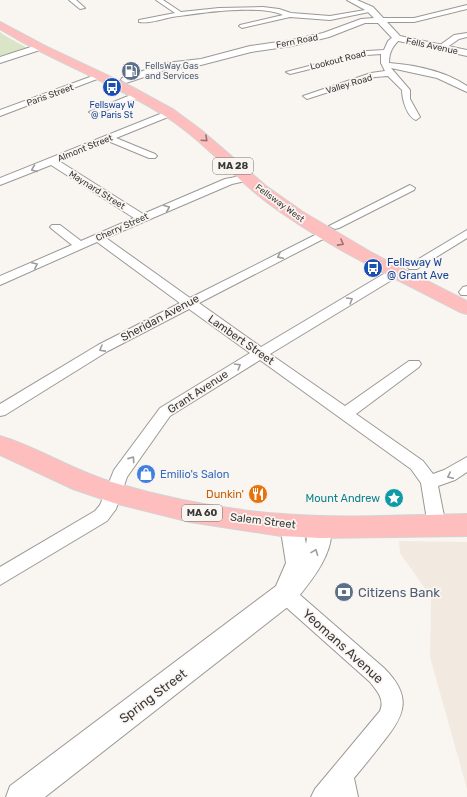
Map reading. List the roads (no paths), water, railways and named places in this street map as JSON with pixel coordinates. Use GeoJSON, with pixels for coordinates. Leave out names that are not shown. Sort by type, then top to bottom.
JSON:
{"type":"FeatureCollection","features":[{"type":"Feature","properties":{"kind":"main road","name":"Fellsway West"},"geometry":{"type":"LineString","coordinates":[[0,15],[29,34],[167,100],[199,121],[275,186],[330,230],[413,266],[466,292]]}},
{"type":"Feature","properties":{"kind":"main road","name":"Fellsway West"},"geometry":{"type":"LineString","coordinates":[[0,25],[40,47],[138,95],[170,113],[195,131],[246,178],[273,199],[330,230],[396,272],[467,308]]}},
{"type":"Feature","properties":{"kind":"main road","name":"Salem Street"},"geometry":{"type":"LineString","coordinates":[[0,444],[52,469],[114,493],[190,512],[291,525],[320,527],[467,525]]}},
{"type":"Feature","properties":{"kind":"street"},"geometry":{"type":"LineString","coordinates":[[72,0],[82,8]]}},
{"type":"Feature","properties":{"kind":"street"},"geometry":{"type":"LineString","coordinates":[[159,0],[178,12]]}},
{"type":"Feature","properties":{"kind":"street"},"geometry":{"type":"LineString","coordinates":[[351,0],[372,11],[397,38],[391,43],[384,57],[390,73],[406,90],[406,99],[416,117]]}},
{"type":"Feature","properties":{"kind":"street"},"geometry":{"type":"LineString","coordinates":[[141,21],[178,12],[256,2],[273,4],[290,14]]}},
{"type":"Feature","properties":{"kind":"street","name":"Fern Road"},"geometry":{"type":"LineString","coordinates":[[126,80],[167,66],[201,62],[252,49],[292,43],[326,35],[364,21],[414,20],[467,7]]}},
{"type":"Feature","properties":{"kind":"street"},"geometry":{"type":"LineString","coordinates":[[242,26],[290,14],[330,18],[372,11]]}},
{"type":"Feature","properties":{"kind":"street"},"geometry":{"type":"LineString","coordinates":[[440,48],[457,37],[467,35]]}},
{"type":"Feature","properties":{"kind":"street","name":"Fells Avenue"},"geometry":{"type":"LineString","coordinates":[[397,38],[467,54]]}},
{"type":"Feature","properties":{"kind":"street"},"geometry":{"type":"LineString","coordinates":[[0,60],[40,47]]}},
{"type":"Feature","properties":{"kind":"street","name":"Lookout Road"},"geometry":{"type":"LineString","coordinates":[[290,72],[367,53],[386,52]]}},
{"type":"Feature","properties":{"kind":"street"},"geometry":{"type":"LineString","coordinates":[[386,65],[437,76],[456,83],[467,90]]}},
{"type":"Feature","properties":{"kind":"street","name":"Valley Road"},"geometry":{"type":"LineString","coordinates":[[307,96],[374,75],[390,73]]}},
{"type":"Feature","properties":{"kind":"street","name":"Paris Street"},"geometry":{"type":"LineString","coordinates":[[0,113],[101,76]]}},
{"type":"Feature","properties":{"kind":"street"},"geometry":{"type":"LineString","coordinates":[[93,112],[138,95]]}},
{"type":"Feature","properties":{"kind":"street","name":"Almont Street"},"geometry":{"type":"LineString","coordinates":[[0,182],[170,113]]}},
{"type":"Feature","properties":{"kind":"street"},"geometry":{"type":"LineString","coordinates":[[108,138],[152,156]]}},
{"type":"Feature","properties":{"kind":"street","name":"Maynard Street"},"geometry":{"type":"LineString","coordinates":[[52,161],[142,218]]}},
{"type":"Feature","properties":{"kind":"street","name":"Cherry Street"},"geometry":{"type":"LineString","coordinates":[[0,282],[142,218],[229,182],[246,178]]}},
{"type":"Feature","properties":{"kind":"street","name":"Sheridan Avenue"},"geometry":{"type":"LineString","coordinates":[[0,411],[102,348],[410,188]]}},
{"type":"Feature","properties":{"kind":"street"},"geometry":{"type":"LineString","coordinates":[[56,227],[80,245]]}},
{"type":"Feature","properties":{"kind":"street"},"geometry":{"type":"LineString","coordinates":[[413,266],[467,233]]}},
{"type":"Feature","properties":{"kind":"street","name":"Lambert Street"},"geometry":{"type":"LineString","coordinates":[[98,238],[410,459],[422,470],[429,481],[437,526]]}},
{"type":"Feature","properties":{"kind":"street","name":"Grant Avenue"},"geometry":{"type":"LineString","coordinates":[[0,577],[100,516],[107,509],[120,475],[165,412],[183,399],[396,272]]}},
{"type":"Feature","properties":{"kind":"street"},"geometry":{"type":"LineString","coordinates":[[346,413],[414,364]]}},
{"type":"Feature","properties":{"kind":"street"},"geometry":{"type":"LineString","coordinates":[[429,481],[445,478],[455,473],[467,463]]}},
{"type":"Feature","properties":{"kind":"street","name":"Spring Street"},"geometry":{"type":"LineString","coordinates":[[285,594],[298,563],[296,542],[291,525]]}},
{"type":"Feature","properties":{"kind":"street","name":"Spring Street"},"geometry":{"type":"LineString","coordinates":[[21,797],[285,594],[308,568],[316,552],[320,527]]}},
{"type":"Feature","properties":{"kind":"street","name":"Yeomans Avenue"},"geometry":{"type":"LineString","coordinates":[[285,594],[378,675],[390,690],[392,697],[393,704],[391,715],[344,786],[323,797]]}},
{"type":"Feature","properties":{"kind":"place","name":"FellsWay Gas and Services"},"geometry":{"type":"Point","coordinates":[131,71]}},
{"type":"Feature","properties":{"kind":"place","name":"Fellsway W @ Paris St"},"geometry":{"type":"Point","coordinates":[112,87]}},
{"type":"Feature","properties":{"kind":"place","name":"Fellsway W @ Grant Ave"},"geometry":{"type":"Point","coordinates":[373,268]}},
{"type":"Feature","properties":{"kind":"place","name":"Emilio's Salon"},"geometry":{"type":"Point","coordinates":[146,474]}},
{"type":"Feature","properties":{"kind":"place","name":"Dunkin'"},"geometry":{"type":"Point","coordinates":[258,494]}},
{"type":"Feature","properties":{"kind":"place","name":"Mount Andrew"},"geometry":{"type":"Point","coordinates":[394,498]}},
{"type":"Feature","properties":{"kind":"place","name":"Citizens Bank"},"geometry":{"type":"Point","coordinates":[344,592]}}]}
